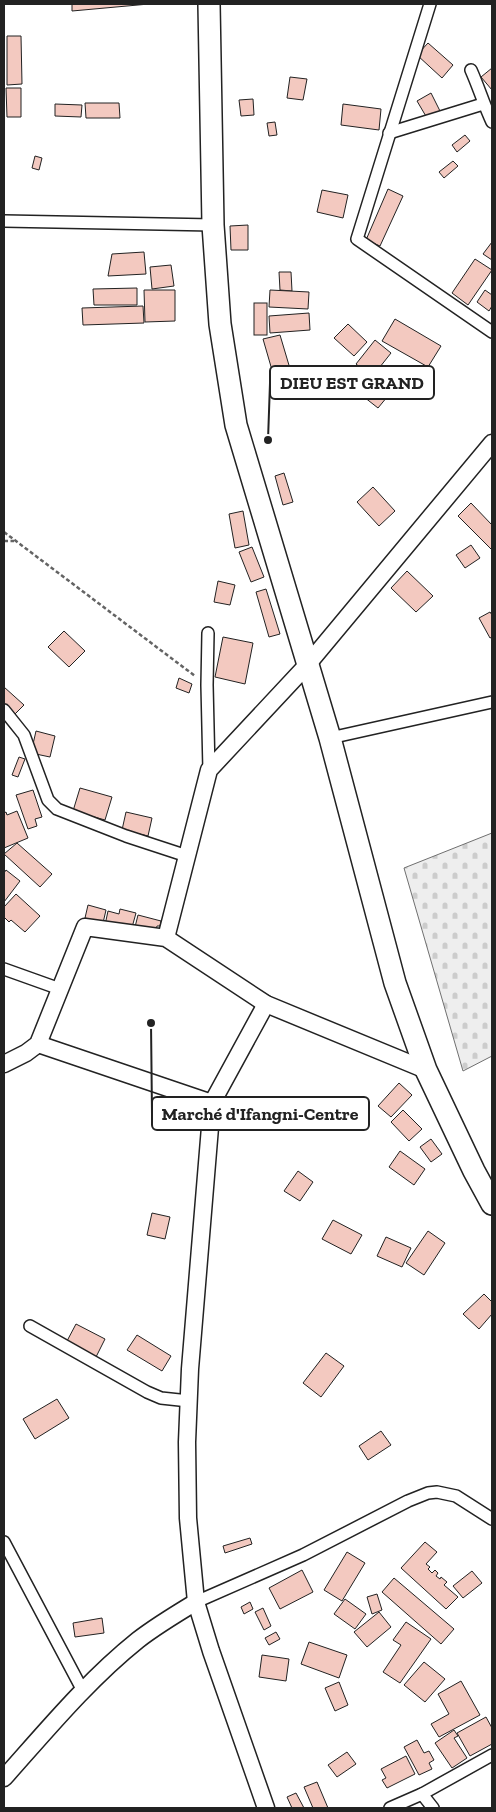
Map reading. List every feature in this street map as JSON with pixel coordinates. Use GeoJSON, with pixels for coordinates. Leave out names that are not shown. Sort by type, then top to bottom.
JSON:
{"type":"FeatureCollection","features":[{"type":"Feature","properties":{"kind":"highway"},"geometry":{"type":"LineString","coordinates":[[209,4],[213,225],[220,324],[236,425],[330,738],[395,983],[426,1070],[474,1171],[492,1204]]}},
{"type":"Feature","properties":{"kind":"street"},"geometry":{"type":"LineString","coordinates":[[430,4],[357,239],[492,332]]}},
{"type":"Feature","properties":{"kind":"street"},"geometry":{"type":"LineString","coordinates":[[471,70],[479,87],[483,104],[492,122]]}},
{"type":"Feature","properties":{"kind":"street"},"geometry":{"type":"LineString","coordinates":[[389,133],[483,104]]}},
{"type":"Feature","properties":{"kind":"street"},"geometry":{"type":"LineString","coordinates":[[4,221],[213,225]]}},
{"type":"Feature","properties":{"kind":"street"},"geometry":{"type":"LineString","coordinates":[[209,770],[308,664],[492,443]]}},
{"type":"Feature","properties":{"kind":"street"},"geometry":{"type":"LineString","coordinates":[[166,938],[209,770],[208,633]]}},
{"type":"Feature","properties":{"kind":"street"},"geometry":{"type":"LineString","coordinates":[[330,738],[492,702]]}},
{"type":"Feature","properties":{"kind":"street"},"geometry":{"type":"LineString","coordinates":[[4,710],[24,735],[48,800],[57,809],[126,836],[187,856]]}},
{"type":"Feature","properties":{"kind":"street"},"geometry":{"type":"LineString","coordinates":[[4,1064],[38,1044],[85,927],[166,938],[266,1004],[426,1070]]}},
{"type":"Feature","properties":{"kind":"street"},"geometry":{"type":"LineString","coordinates":[[4,969],[60,989]]}},
{"type":"Feature","properties":{"kind":"street"},"geometry":{"type":"LineString","coordinates":[[266,1004],[212,1103],[187,1442],[188,1518],[196,1602],[210,1651],[266,1808]]}},
{"type":"Feature","properties":{"kind":"street"},"geometry":{"type":"LineString","coordinates":[[38,1044],[212,1103]]}},
{"type":"Feature","properties":{"kind":"street"},"geometry":{"type":"LineString","coordinates":[[30,1326],[147,1392],[160,1398],[189,1401]]}},
{"type":"Feature","properties":{"kind":"street"},"geometry":{"type":"LineString","coordinates":[[4,1778],[83,1691],[138,1640],[196,1602],[303,1555],[408,1501],[428,1493],[437,1492],[456,1496],[492,1519]]}},
{"type":"Feature","properties":{"kind":"street"},"geometry":{"type":"LineString","coordinates":[[4,1542],[83,1691]]}},
{"type":"Feature","properties":{"kind":"street"},"geometry":{"type":"LineString","coordinates":[[390,1808],[422,1794],[492,1755]]}},
{"type":"Feature","properties":{"kind":"street"},"geometry":{"type":"LineString","coordinates":[[422,1794],[433,1808]]}},
{"type":"Feature","properties":{"kind":"path"},"geometry":{"type":"LineString","coordinates":[[4,532],[207,685]]}},
{"type":"Feature","properties":{"kind":"path"},"geometry":{"type":"LineString","coordinates":[[4,541],[14,541]]}},
{"type":"Feature","properties":{"kind":"green space"},"geometry":{"type":"Polygon","coordinates":[[[492,833],[492,1056],[463,1071],[404,868],[492,833]]]}},
{"type":"Feature","properties":{"kind":"building"},"geometry":{"type":"Polygon","coordinates":[[[72,4],[149,4],[72,11],[72,4]]]}},
{"type":"Feature","properties":{"kind":"building"},"geometry":{"type":"Polygon","coordinates":[[[7,36],[21,36],[22,84],[7,85],[7,36]]]}},
{"type":"Feature","properties":{"kind":"building"},"geometry":{"type":"Polygon","coordinates":[[[428,43],[453,65],[442,78],[417,55],[428,43]]]}},
{"type":"Feature","properties":{"kind":"building"},"geometry":{"type":"Polygon","coordinates":[[[492,68],[492,90],[481,77],[492,68]]]}},
{"type":"Feature","properties":{"kind":"building"},"geometry":{"type":"Polygon","coordinates":[[[290,77],[307,79],[303,100],[287,98],[290,77]]]}},
{"type":"Feature","properties":{"kind":"building"},"geometry":{"type":"Polygon","coordinates":[[[6,88],[21,88],[21,117],[7,117],[6,88]]]}},
{"type":"Feature","properties":{"kind":"building"},"geometry":{"type":"Polygon","coordinates":[[[431,93],[440,111],[427,118],[417,101],[431,93]]]}},
{"type":"Feature","properties":{"kind":"building"},"geometry":{"type":"Polygon","coordinates":[[[253,99],[254,115],[241,116],[239,100],[253,99]]]}},
{"type":"Feature","properties":{"kind":"building"},"geometry":{"type":"Polygon","coordinates":[[[85,103],[119,103],[120,118],[86,118],[85,103]]]}},
{"type":"Feature","properties":{"kind":"building"},"geometry":{"type":"Polygon","coordinates":[[[55,104],[82,105],[81,117],[55,116],[55,104]]]}},
{"type":"Feature","properties":{"kind":"building"},"geometry":{"type":"Polygon","coordinates":[[[343,104],[381,109],[379,130],[341,125],[343,104]]]}},
{"type":"Feature","properties":{"kind":"building"},"geometry":{"type":"Polygon","coordinates":[[[275,122],[277,135],[269,136],[267,123],[275,122]]]}},
{"type":"Feature","properties":{"kind":"building"},"geometry":{"type":"Polygon","coordinates":[[[465,135],[470,141],[457,152],[452,145],[465,135]]]}},
{"type":"Feature","properties":{"kind":"building"},"geometry":{"type":"Polygon","coordinates":[[[35,156],[42,158],[39,170],[32,168],[35,156]]]}},
{"type":"Feature","properties":{"kind":"building"},"geometry":{"type":"Polygon","coordinates":[[[453,161],[458,166],[444,178],[439,172],[453,161]]]}},
{"type":"Feature","properties":{"kind":"building"},"geometry":{"type":"Polygon","coordinates":[[[388,189],[403,196],[380,246],[366,240],[388,189]]]}},
{"type":"Feature","properties":{"kind":"building"},"geometry":{"type":"Polygon","coordinates":[[[322,190],[348,195],[343,218],[317,212],[322,190]]]}},
{"type":"Feature","properties":{"kind":"building"},"geometry":{"type":"Polygon","coordinates":[[[248,225],[248,250],[231,250],[230,226],[248,225]]]}},
{"type":"Feature","properties":{"kind":"building"},"geometry":{"type":"Polygon","coordinates":[[[492,242],[492,260],[483,254],[492,242]]]}},
{"type":"Feature","properties":{"kind":"building"},"geometry":{"type":"Polygon","coordinates":[[[144,252],[146,274],[108,276],[112,254],[144,252]]]}},
{"type":"Feature","properties":{"kind":"building"},"geometry":{"type":"Polygon","coordinates":[[[475,259],[492,270],[468,305],[452,293],[475,259]]]}},
{"type":"Feature","properties":{"kind":"building"},"geometry":{"type":"Polygon","coordinates":[[[171,265],[174,286],[152,289],[150,267],[171,265]]]}},
{"type":"Feature","properties":{"kind":"building"},"geometry":{"type":"Polygon","coordinates":[[[279,272],[291,272],[292,291],[280,290],[279,272]]]}},
{"type":"Feature","properties":{"kind":"building"},"geometry":{"type":"Polygon","coordinates":[[[137,288],[137,305],[94,305],[93,289],[137,288]]]}},
{"type":"Feature","properties":{"kind":"building"},"geometry":{"type":"Polygon","coordinates":[[[144,290],[175,290],[175,321],[145,322],[144,290]]]}},
{"type":"Feature","properties":{"kind":"building"},"geometry":{"type":"Polygon","coordinates":[[[270,290],[309,292],[308,309],[269,307],[270,290]]]}},
{"type":"Feature","properties":{"kind":"building"},"geometry":{"type":"Polygon","coordinates":[[[485,290],[492,295],[492,306],[489,311],[477,302],[485,290]]]}},
{"type":"Feature","properties":{"kind":"building"},"geometry":{"type":"Polygon","coordinates":[[[254,303],[267,303],[267,335],[254,335],[254,303]]]}},
{"type":"Feature","properties":{"kind":"building"},"geometry":{"type":"Polygon","coordinates":[[[143,306],[144,323],[83,325],[82,308],[143,306]]]}},
{"type":"Feature","properties":{"kind":"building"},"geometry":{"type":"Polygon","coordinates":[[[309,313],[310,330],[270,333],[269,316],[309,313]]]}},
{"type":"Feature","properties":{"kind":"building"},"geometry":{"type":"Polygon","coordinates":[[[395,319],[441,346],[428,367],[382,341],[395,319]]]}},
{"type":"Feature","properties":{"kind":"building"},"geometry":{"type":"Polygon","coordinates":[[[348,324],[367,342],[354,356],[334,338],[348,324]]]}},
{"type":"Feature","properties":{"kind":"building"},"geometry":{"type":"Polygon","coordinates":[[[280,335],[291,372],[274,377],[263,339],[280,335]]]}},
{"type":"Feature","properties":{"kind":"building"},"geometry":{"type":"Polygon","coordinates":[[[375,340],[391,353],[372,377],[356,364],[375,340]]]}},
{"type":"Feature","properties":{"kind":"building"},"geometry":{"type":"Polygon","coordinates":[[[378,380],[392,391],[378,408],[364,397],[378,380]]]}},
{"type":"Feature","properties":{"kind":"building"},"geometry":{"type":"Polygon","coordinates":[[[284,473],[293,502],[283,505],[275,476],[284,473]]]}},
{"type":"Feature","properties":{"kind":"building"},"geometry":{"type":"Polygon","coordinates":[[[373,487],[395,511],[379,526],[357,502],[373,487]]]}},
{"type":"Feature","properties":{"kind":"building"},"geometry":{"type":"Polygon","coordinates":[[[471,503],[492,525],[492,550],[458,516],[471,503]]]}},
{"type":"Feature","properties":{"kind":"building"},"geometry":{"type":"Polygon","coordinates":[[[243,511],[249,545],[235,548],[229,514],[243,511]]]}},
{"type":"Feature","properties":{"kind":"building"},"geometry":{"type":"Polygon","coordinates":[[[471,545],[480,558],[465,568],[456,555],[471,545]]]}},
{"type":"Feature","properties":{"kind":"building"},"geometry":{"type":"Polygon","coordinates":[[[252,547],[264,577],[251,582],[239,552],[252,547]]]}},
{"type":"Feature","properties":{"kind":"building"},"geometry":{"type":"Polygon","coordinates":[[[407,571],[433,596],[416,612],[391,588],[407,571]]]}},
{"type":"Feature","properties":{"kind":"building"},"geometry":{"type":"Polygon","coordinates":[[[218,581],[235,585],[230,605],[214,602],[218,581]]]}},
{"type":"Feature","properties":{"kind":"building"},"geometry":{"type":"Polygon","coordinates":[[[266,589],[280,634],[269,637],[256,592],[266,589]]]}},
{"type":"Feature","properties":{"kind":"building"},"geometry":{"type":"Polygon","coordinates":[[[490,612],[492,615],[492,637],[490,638],[479,618],[490,612]]]}},
{"type":"Feature","properties":{"kind":"building"},"geometry":{"type":"Polygon","coordinates":[[[64,631],[85,651],[69,667],[48,647],[64,631]]]}},
{"type":"Feature","properties":{"kind":"building"},"geometry":{"type":"Polygon","coordinates":[[[223,637],[253,643],[245,684],[215,677],[223,637]]]}},
{"type":"Feature","properties":{"kind":"building"},"geometry":{"type":"Polygon","coordinates":[[[179,678],[192,684],[189,693],[176,688],[179,678]]]}},
{"type":"Feature","properties":{"kind":"building"},"geometry":{"type":"Polygon","coordinates":[[[4,687],[24,705],[15,714],[4,704],[4,687]]]}},
{"type":"Feature","properties":{"kind":"building"},"geometry":{"type":"Polygon","coordinates":[[[36,731],[55,736],[50,757],[31,753],[36,731]]]}},
{"type":"Feature","properties":{"kind":"building"},"geometry":{"type":"Polygon","coordinates":[[[19,757],[25,759],[18,777],[12,775],[19,757]]]}},
{"type":"Feature","properties":{"kind":"building"},"geometry":{"type":"Polygon","coordinates":[[[80,788],[112,797],[105,820],[73,811],[80,788]]]}},
{"type":"Feature","properties":{"kind":"building"},"geometry":{"type":"Polygon","coordinates":[[[33,790],[42,817],[35,819],[37,826],[28,829],[16,795],[33,790]]]}},
{"type":"Feature","properties":{"kind":"building"},"geometry":{"type":"Polygon","coordinates":[[[17,811],[28,838],[4,848],[4,813],[6,812],[7,815],[17,811]]]}},
{"type":"Feature","properties":{"kind":"building"},"geometry":{"type":"Polygon","coordinates":[[[126,812],[152,818],[148,836],[122,830],[126,812]]]}},
{"type":"Feature","properties":{"kind":"building"},"geometry":{"type":"Polygon","coordinates":[[[17,843],[52,874],[40,887],[4,854],[17,843]]]}},
{"type":"Feature","properties":{"kind":"building"},"geometry":{"type":"Polygon","coordinates":[[[6,870],[20,881],[4,902],[4,873],[6,870]]]}},
{"type":"Feature","properties":{"kind":"building"},"geometry":{"type":"Polygon","coordinates":[[[16,894],[40,916],[25,932],[11,920],[9,922],[4,917],[4,907],[16,894]]]}},
{"type":"Feature","properties":{"kind":"building"},"geometry":{"type":"Polygon","coordinates":[[[88,905],[106,910],[103,923],[85,918],[88,905]]]}},
{"type":"Feature","properties":{"kind":"building"},"geometry":{"type":"Polygon","coordinates":[[[120,909],[136,913],[131,931],[105,925],[108,911],[119,914],[120,909]]]}},
{"type":"Feature","properties":{"kind":"building"},"geometry":{"type":"Polygon","coordinates":[[[138,915],[161,921],[160,926],[157,926],[155,932],[134,931],[138,915]]]}},
{"type":"Feature","properties":{"kind":"building"},"geometry":{"type":"Polygon","coordinates":[[[399,1083],[412,1095],[391,1117],[378,1106],[399,1083]]]}},
{"type":"Feature","properties":{"kind":"building"},"geometry":{"type":"Polygon","coordinates":[[[403,1110],[422,1129],[409,1141],[391,1122],[403,1110]]]}},
{"type":"Feature","properties":{"kind":"building"},"geometry":{"type":"Polygon","coordinates":[[[431,1139],[442,1154],[431,1162],[420,1147],[431,1139]]]}},
{"type":"Feature","properties":{"kind":"building"},"geometry":{"type":"Polygon","coordinates":[[[400,1151],[425,1169],[414,1185],[389,1167],[400,1151]]]}},
{"type":"Feature","properties":{"kind":"building"},"geometry":{"type":"Polygon","coordinates":[[[298,1171],[313,1182],[300,1201],[284,1191],[298,1171]]]}},
{"type":"Feature","properties":{"kind":"building"},"geometry":{"type":"Polygon","coordinates":[[[152,1213],[170,1217],[165,1239],[147,1235],[152,1213]]]}},
{"type":"Feature","properties":{"kind":"building"},"geometry":{"type":"Polygon","coordinates":[[[333,1220],[362,1235],[351,1254],[322,1239],[333,1220]]]}},
{"type":"Feature","properties":{"kind":"building"},"geometry":{"type":"Polygon","coordinates":[[[428,1231],[445,1243],[424,1275],[406,1263],[428,1231]]]}},
{"type":"Feature","properties":{"kind":"building"},"geometry":{"type":"Polygon","coordinates":[[[386,1237],[411,1248],[402,1267],[377,1256],[386,1237]]]}},
{"type":"Feature","properties":{"kind":"building"},"geometry":{"type":"Polygon","coordinates":[[[484,1294],[492,1302],[492,1314],[479,1329],[463,1314],[484,1294]]]}},
{"type":"Feature","properties":{"kind":"building"},"geometry":{"type":"Polygon","coordinates":[[[76,1324],[105,1339],[96,1357],[67,1341],[76,1324]]]}},
{"type":"Feature","properties":{"kind":"building"},"geometry":{"type":"Polygon","coordinates":[[[137,1335],[171,1356],[162,1371],[127,1350],[137,1335]]]}},
{"type":"Feature","properties":{"kind":"building"},"geometry":{"type":"Polygon","coordinates":[[[326,1353],[344,1366],[321,1397],[303,1383],[326,1353]]]}},
{"type":"Feature","properties":{"kind":"building"},"geometry":{"type":"Polygon","coordinates":[[[57,1399],[69,1418],[35,1439],[23,1419],[57,1399]]]}},
{"type":"Feature","properties":{"kind":"building"},"geometry":{"type":"Polygon","coordinates":[[[381,1431],[391,1445],[368,1460],[359,1446],[381,1431]]]}},
{"type":"Feature","properties":{"kind":"building"},"geometry":{"type":"Polygon","coordinates":[[[250,1538],[252,1544],[225,1553],[223,1546],[250,1538]]]}},
{"type":"Feature","properties":{"kind":"building"},"geometry":{"type":"Polygon","coordinates":[[[425,1542],[437,1552],[426,1564],[430,1567],[428,1569],[432,1573],[435,1570],[438,1573],[436,1576],[440,1579],[441,1577],[447,1582],[444,1585],[458,1597],[446,1609],[401,1568],[425,1542]]]}},
{"type":"Feature","properties":{"kind":"building"},"geometry":{"type":"Polygon","coordinates":[[[347,1552],[365,1563],[342,1601],[324,1590],[347,1552]]]}},
{"type":"Feature","properties":{"kind":"building"},"geometry":{"type":"Polygon","coordinates":[[[302,1570],[313,1592],[280,1609],[269,1588],[302,1570]]]}},
{"type":"Feature","properties":{"kind":"building"},"geometry":{"type":"Polygon","coordinates":[[[472,1571],[482,1583],[463,1598],[453,1586],[472,1571]]]}},
{"type":"Feature","properties":{"kind":"building"},"geometry":{"type":"Polygon","coordinates":[[[394,1578],[454,1629],[441,1644],[382,1592],[394,1578]]]}},
{"type":"Feature","properties":{"kind":"building"},"geometry":{"type":"Polygon","coordinates":[[[377,1594],[382,1610],[372,1614],[367,1597],[377,1594]]]}},
{"type":"Feature","properties":{"kind":"building"},"geometry":{"type":"Polygon","coordinates":[[[345,1599],[366,1614],[355,1629],[334,1614],[345,1599]]]}},
{"type":"Feature","properties":{"kind":"building"},"geometry":{"type":"Polygon","coordinates":[[[250,1602],[253,1609],[244,1614],[241,1607],[250,1602]]]}},
{"type":"Feature","properties":{"kind":"building"},"geometry":{"type":"Polygon","coordinates":[[[263,1608],[271,1626],[264,1630],[255,1612],[263,1608]]]}},
{"type":"Feature","properties":{"kind":"building"},"geometry":{"type":"Polygon","coordinates":[[[379,1612],[391,1627],[367,1647],[354,1632],[379,1612]]]}},
{"type":"Feature","properties":{"kind":"building"},"geometry":{"type":"Polygon","coordinates":[[[102,1618],[104,1633],[75,1637],[73,1623],[102,1618]]]}},
{"type":"Feature","properties":{"kind":"building"},"geometry":{"type":"Polygon","coordinates":[[[406,1622],[431,1639],[400,1683],[383,1672],[401,1645],[393,1640],[406,1622]]]}},
{"type":"Feature","properties":{"kind":"building"},"geometry":{"type":"Polygon","coordinates":[[[276,1632],[280,1639],[269,1645],[265,1638],[276,1632]]]}},
{"type":"Feature","properties":{"kind":"building"},"geometry":{"type":"Polygon","coordinates":[[[309,1642],[347,1655],[339,1678],[301,1664],[309,1642]]]}},
{"type":"Feature","properties":{"kind":"building"},"geometry":{"type":"Polygon","coordinates":[[[262,1655],[289,1659],[286,1681],[259,1677],[262,1655]]]}},
{"type":"Feature","properties":{"kind":"building"},"geometry":{"type":"Polygon","coordinates":[[[424,1662],[445,1679],[425,1702],[404,1685],[424,1662]]]}},
{"type":"Feature","properties":{"kind":"building"},"geometry":{"type":"Polygon","coordinates":[[[461,1681],[480,1715],[439,1737],[431,1724],[449,1714],[438,1694],[461,1681]]]}},
{"type":"Feature","properties":{"kind":"building"},"geometry":{"type":"Polygon","coordinates":[[[339,1682],[348,1705],[335,1711],[325,1688],[339,1682]]]}},
{"type":"Feature","properties":{"kind":"building"},"geometry":{"type":"Polygon","coordinates":[[[486,1717],[492,1728],[492,1744],[470,1756],[457,1733],[486,1717]]]}},
{"type":"Feature","properties":{"kind":"building"},"geometry":{"type":"Polygon","coordinates":[[[454,1730],[458,1736],[454,1738],[467,1758],[452,1768],[435,1743],[454,1730]]]}},
{"type":"Feature","properties":{"kind":"building"},"geometry":{"type":"Polygon","coordinates":[[[417,1740],[424,1753],[429,1751],[434,1760],[429,1763],[432,1769],[419,1775],[404,1747],[417,1740]]]}},
{"type":"Feature","properties":{"kind":"building"},"geometry":{"type":"Polygon","coordinates":[[[347,1752],[356,1764],[337,1777],[328,1765],[347,1752]]]}},
{"type":"Feature","properties":{"kind":"building"},"geometry":{"type":"Polygon","coordinates":[[[406,1756],[415,1774],[387,1788],[382,1780],[386,1778],[381,1769],[406,1756]]]}},
{"type":"Feature","properties":{"kind":"building"},"geometry":{"type":"Polygon","coordinates":[[[317,1782],[328,1808],[313,1808],[304,1787],[317,1782]]]}},
{"type":"Feature","properties":{"kind":"building"},"geometry":{"type":"Polygon","coordinates":[[[296,1793],[304,1808],[292,1808],[287,1797],[296,1793]]]}},
{"type":"Feature","properties":{"kind":"place","name":"DIEU EST GRAND"},"geometry":{"type":"Point","coordinates":[268,440]}},
{"type":"Feature","properties":{"kind":"place","name":"Marché d'Ifangni-Centre"},"geometry":{"type":"Point","coordinates":[151,1023]}}]}
